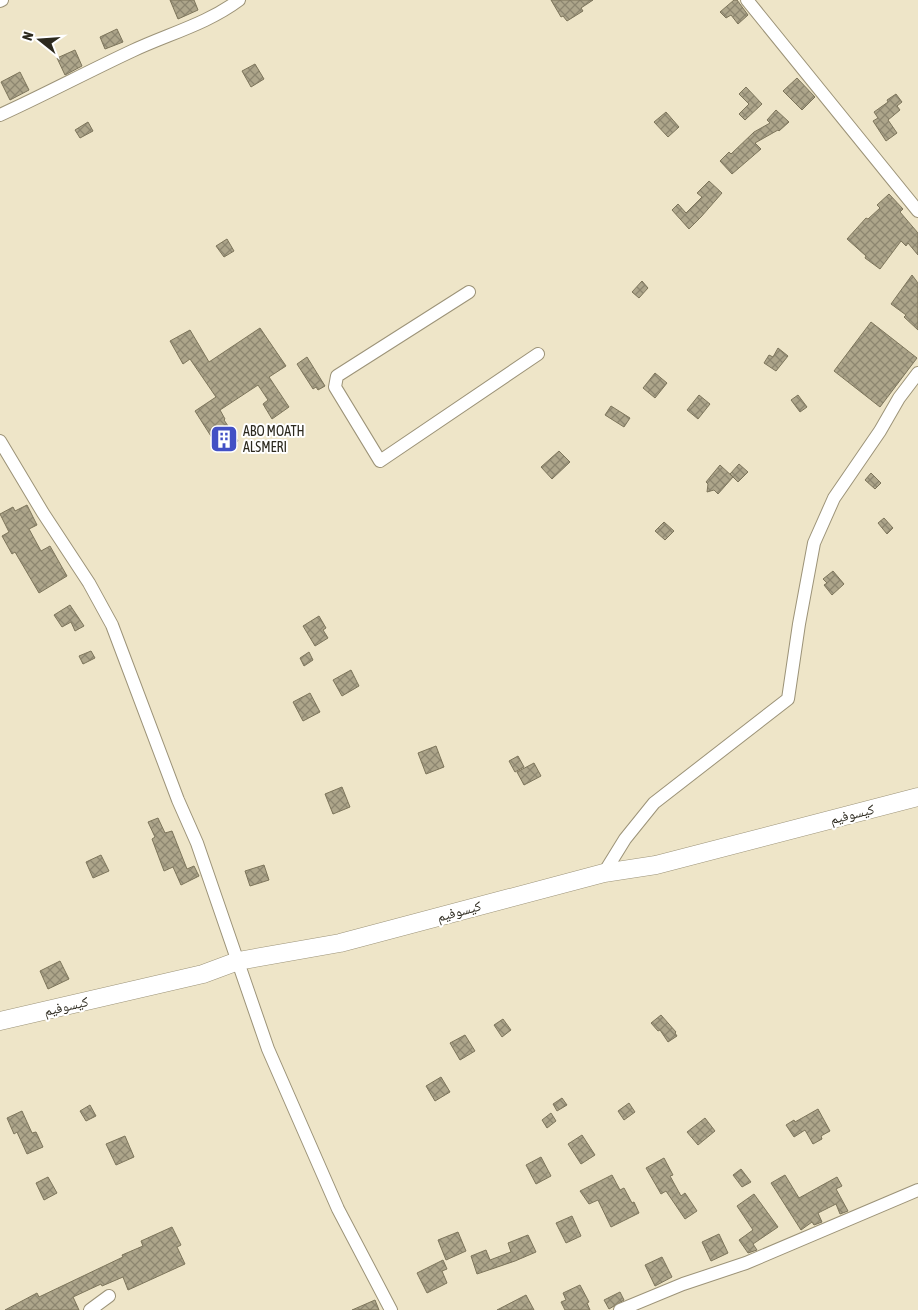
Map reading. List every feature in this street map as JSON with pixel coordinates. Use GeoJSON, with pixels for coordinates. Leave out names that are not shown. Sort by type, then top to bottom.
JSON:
{"type":"FeatureCollection","features":[{"type":"Feature","properties":{"kind":"street"},"geometry":{"type":"LineString","coordinates":[[0,115],[134,50],[198,24],[227,9],[239,0]]}},
{"type":"Feature","properties":{"kind":"street"},"geometry":{"type":"LineString","coordinates":[[747,0],[918,211]]}},
{"type":"Feature","properties":{"kind":"street"},"geometry":{"type":"LineString","coordinates":[[469,292],[337,376],[334,387],[380,461],[538,354]]}},
{"type":"Feature","properties":{"kind":"street"},"geometry":{"type":"LineString","coordinates":[[604,873],[625,839],[654,803],[788,699],[814,543],[834,498],[880,431],[899,398],[918,373]]}},
{"type":"Feature","properties":{"kind":"street"},"geometry":{"type":"LineString","coordinates":[[0,441],[56,535],[89,582],[112,625],[178,800],[197,843],[268,1049],[338,1209],[391,1310]]}},
{"type":"Feature","properties":{"kind":"street","name":"كيسوفيم"},"geometry":{"type":"LineString","coordinates":[[0,1021],[203,974],[238,961],[349,940],[604,873],[656,865],[918,797]]}},
{"type":"Feature","properties":{"kind":"street"},"geometry":{"type":"LineString","coordinates":[[620,1310],[683,1284],[746,1263],[918,1190]]}},
{"type":"Feature","properties":{"kind":"street"},"geometry":{"type":"LineString","coordinates":[[90,1310],[109,1296]]}},
{"type":"Feature","properties":{"kind":"building"},"geometry":{"type":"Polygon","coordinates":[[[170,0],[194,0],[198,10],[178,19],[170,0]]]}},
{"type":"Feature","properties":{"kind":"building"},"geometry":{"type":"Polygon","coordinates":[[[551,0],[593,0],[581,8],[583,11],[567,21],[563,16],[561,17],[551,0]]]}},
{"type":"Feature","properties":{"kind":"building"},"geometry":{"type":"Polygon","coordinates":[[[734,0],[737,0],[748,15],[738,24],[731,15],[726,18],[720,12],[734,0]]]}},
{"type":"Feature","properties":{"kind":"building"},"geometry":{"type":"Polygon","coordinates":[[[117,29],[123,42],[105,49],[100,37],[117,29]]]}},
{"type":"Feature","properties":{"kind":"building"},"geometry":{"type":"Polygon","coordinates":[[[75,50],[82,66],[65,75],[57,58],[75,50]]]}},
{"type":"Feature","properties":{"kind":"building"},"geometry":{"type":"Polygon","coordinates":[[[255,64],[264,79],[251,87],[242,71],[255,64]]]}},
{"type":"Feature","properties":{"kind":"building"},"geometry":{"type":"Polygon","coordinates":[[[20,72],[29,90],[10,100],[1,82],[20,72]]]}},
{"type":"Feature","properties":{"kind":"building"},"geometry":{"type":"Polygon","coordinates":[[[797,78],[815,97],[802,110],[783,91],[797,78]]]}},
{"type":"Feature","properties":{"kind":"building"},"geometry":{"type":"Polygon","coordinates":[[[746,87],[762,104],[745,120],[739,114],[749,104],[739,94],[746,87]]]}},
{"type":"Feature","properties":{"kind":"building"},"geometry":{"type":"Polygon","coordinates":[[[896,94],[902,102],[897,106],[900,110],[888,120],[897,133],[886,141],[873,121],[878,118],[874,112],[896,94]]]}},
{"type":"Feature","properties":{"kind":"building"},"geometry":{"type":"Polygon","coordinates":[[[776,110],[789,122],[779,131],[755,143],[761,149],[732,174],[720,161],[729,152],[731,154],[754,132],[770,123],[767,120],[776,110]]]}},
{"type":"Feature","properties":{"kind":"building"},"geometry":{"type":"Polygon","coordinates":[[[666,112],[679,127],[668,137],[654,122],[666,112]]]}},
{"type":"Feature","properties":{"kind":"building"},"geometry":{"type":"Polygon","coordinates":[[[88,122],[93,131],[80,138],[75,130],[88,122]]]}},
{"type":"Feature","properties":{"kind":"building"},"geometry":{"type":"Polygon","coordinates":[[[709,181],[722,193],[689,229],[672,210],[678,204],[686,213],[702,197],[697,193],[709,181]]]}},
{"type":"Feature","properties":{"kind":"building"},"geometry":{"type":"Polygon","coordinates":[[[889,194],[903,209],[900,212],[918,233],[918,255],[908,243],[906,246],[901,241],[880,269],[865,258],[866,256],[847,239],[866,218],[868,219],[880,208],[877,205],[889,194]]]}},
{"type":"Feature","properties":{"kind":"building"},"geometry":{"type":"Polygon","coordinates":[[[227,239],[234,251],[224,257],[216,246],[227,239]]]}},
{"type":"Feature","properties":{"kind":"building"},"geometry":{"type":"Polygon","coordinates":[[[912,275],[918,283],[918,330],[904,317],[906,315],[891,304],[912,275]]]}},
{"type":"Feature","properties":{"kind":"building"},"geometry":{"type":"Polygon","coordinates":[[[642,281],[648,288],[639,298],[632,292],[642,281]]]}},
{"type":"Feature","properties":{"kind":"building"},"geometry":{"type":"Polygon","coordinates":[[[871,322],[917,358],[880,407],[834,371],[871,322]]]}},
{"type":"Feature","properties":{"kind":"building"},"geometry":{"type":"Polygon","coordinates":[[[260,328],[286,366],[269,377],[289,407],[272,419],[263,404],[268,400],[258,385],[220,410],[224,420],[238,441],[221,452],[195,411],[216,397],[190,359],[183,364],[170,341],[190,330],[209,362],[260,328]]]}},
{"type":"Feature","properties":{"kind":"building"},"geometry":{"type":"Polygon","coordinates":[[[778,348],[788,356],[776,371],[764,363],[769,355],[773,357],[778,348]]]}},
{"type":"Feature","properties":{"kind":"building"},"geometry":{"type":"Polygon","coordinates":[[[307,357],[325,386],[318,390],[316,387],[313,389],[297,364],[307,357]]]}},
{"type":"Feature","properties":{"kind":"building"},"geometry":{"type":"Polygon","coordinates":[[[655,373],[667,383],[655,398],[643,388],[655,373]]]}},
{"type":"Feature","properties":{"kind":"building"},"geometry":{"type":"Polygon","coordinates":[[[699,395],[710,404],[698,419],[687,410],[699,395]]]}},
{"type":"Feature","properties":{"kind":"building"},"geometry":{"type":"Polygon","coordinates":[[[798,395],[807,407],[800,412],[791,400],[798,395]]]}},
{"type":"Feature","properties":{"kind":"building"},"geometry":{"type":"Polygon","coordinates":[[[611,406],[630,418],[624,427],[605,415],[611,406]]]}},
{"type":"Feature","properties":{"kind":"building"},"geometry":{"type":"Polygon","coordinates":[[[559,451],[570,462],[552,479],[541,467],[559,451]]]}},
{"type":"Feature","properties":{"kind":"building"},"geometry":{"type":"Polygon","coordinates":[[[739,464],[748,472],[738,482],[730,474],[739,464]]]}},
{"type":"Feature","properties":{"kind":"building"},"geometry":{"type":"Polygon","coordinates":[[[720,465],[733,477],[718,494],[714,490],[707,492],[708,484],[706,482],[720,465]]]}},
{"type":"Feature","properties":{"kind":"building"},"geometry":{"type":"Polygon","coordinates":[[[871,473],[881,483],[875,489],[865,480],[871,473]]]}},
{"type":"Feature","properties":{"kind":"building"},"geometry":{"type":"Polygon","coordinates":[[[27,505],[37,525],[29,529],[41,551],[50,546],[67,576],[39,593],[15,552],[12,554],[2,536],[9,532],[0,514],[13,507],[15,511],[27,505]]]}},
{"type":"Feature","properties":{"kind":"building"},"geometry":{"type":"Polygon","coordinates":[[[884,518],[893,528],[887,534],[878,523],[884,518]]]}},
{"type":"Feature","properties":{"kind":"building"},"geometry":{"type":"Polygon","coordinates":[[[664,522],[674,531],[665,540],[655,531],[664,522]]]}},
{"type":"Feature","properties":{"kind":"building"},"geometry":{"type":"Polygon","coordinates":[[[833,571],[844,584],[832,595],[824,585],[827,583],[823,579],[833,571]]]}},
{"type":"Feature","properties":{"kind":"building"},"geometry":{"type":"Polygon","coordinates":[[[70,605],[84,626],[75,631],[71,622],[62,627],[54,615],[70,605]]]}},
{"type":"Feature","properties":{"kind":"building"},"geometry":{"type":"Polygon","coordinates":[[[319,616],[326,628],[323,630],[328,638],[315,646],[303,626],[319,616]]]}},
{"type":"Feature","properties":{"kind":"building"},"geometry":{"type":"Polygon","coordinates":[[[91,651],[95,658],[83,664],[79,656],[91,651]]]}},
{"type":"Feature","properties":{"kind":"building"},"geometry":{"type":"Polygon","coordinates":[[[309,652],[313,660],[304,666],[300,658],[309,652]]]}},
{"type":"Feature","properties":{"kind":"building"},"geometry":{"type":"Polygon","coordinates":[[[351,670],[359,686],[342,696],[333,680],[351,670]]]}},
{"type":"Feature","properties":{"kind":"building"},"geometry":{"type":"Polygon","coordinates":[[[310,693],[320,712],[303,721],[293,702],[310,693]]]}},
{"type":"Feature","properties":{"kind":"building"},"geometry":{"type":"Polygon","coordinates":[[[436,746],[444,767],[426,774],[418,753],[436,746]]]}},
{"type":"Feature","properties":{"kind":"building"},"geometry":{"type":"Polygon","coordinates":[[[518,756],[524,767],[515,772],[509,761],[518,756]]]}},
{"type":"Feature","properties":{"kind":"building"},"geometry":{"type":"Polygon","coordinates":[[[534,763],[541,776],[524,785],[517,772],[534,763]]]}},
{"type":"Feature","properties":{"kind":"building"},"geometry":{"type":"Polygon","coordinates":[[[342,787],[350,807],[333,814],[325,794],[342,787]]]}},
{"type":"Feature","properties":{"kind":"building"},"geometry":{"type":"Polygon","coordinates":[[[158,818],[165,833],[172,831],[187,869],[194,866],[199,876],[181,885],[173,867],[164,871],[152,839],[155,837],[148,822],[158,818]]]}},
{"type":"Feature","properties":{"kind":"building"},"geometry":{"type":"Polygon","coordinates":[[[101,855],[109,871],[93,878],[86,862],[101,855]]]}},
{"type":"Feature","properties":{"kind":"building"},"geometry":{"type":"Polygon","coordinates":[[[264,865],[269,880],[250,886],[245,871],[264,865]]]}},
{"type":"Feature","properties":{"kind":"building"},"geometry":{"type":"Polygon","coordinates":[[[60,961],[69,979],[48,989],[40,971],[60,961]]]}},
{"type":"Feature","properties":{"kind":"building"},"geometry":{"type":"Polygon","coordinates":[[[661,1015],[676,1032],[677,1036],[668,1042],[660,1030],[658,1031],[651,1023],[661,1015]]]}},
{"type":"Feature","properties":{"kind":"building"},"geometry":{"type":"Polygon","coordinates":[[[503,1019],[511,1030],[502,1037],[494,1025],[503,1019]]]}},
{"type":"Feature","properties":{"kind":"building"},"geometry":{"type":"Polygon","coordinates":[[[465,1035],[475,1051],[460,1060],[450,1043],[465,1035]]]}},
{"type":"Feature","properties":{"kind":"building"},"geometry":{"type":"Polygon","coordinates":[[[441,1077],[450,1092],[435,1101],[426,1086],[441,1077]]]}},
{"type":"Feature","properties":{"kind":"building"},"geometry":{"type":"Polygon","coordinates":[[[562,1098],[567,1105],[557,1111],[553,1104],[562,1098]]]}},
{"type":"Feature","properties":{"kind":"building"},"geometry":{"type":"Polygon","coordinates":[[[629,1103],[635,1112],[624,1120],[618,1111],[629,1103]]]}},
{"type":"Feature","properties":{"kind":"building"},"geometry":{"type":"Polygon","coordinates":[[[90,1105],[96,1116],[86,1121],[80,1111],[90,1105]]]}},
{"type":"Feature","properties":{"kind":"building"},"geometry":{"type":"Polygon","coordinates":[[[818,1109],[830,1131],[813,1144],[805,1130],[794,1137],[786,1125],[818,1109]]]}},
{"type":"Feature","properties":{"kind":"building"},"geometry":{"type":"Polygon","coordinates":[[[22,1111],[32,1133],[36,1132],[43,1147],[27,1154],[17,1132],[14,1134],[7,1118],[22,1111]]]}},
{"type":"Feature","properties":{"kind":"building"},"geometry":{"type":"Polygon","coordinates":[[[551,1113],[556,1121],[547,1128],[542,1120],[551,1113]]]}},
{"type":"Feature","properties":{"kind":"building"},"geometry":{"type":"Polygon","coordinates":[[[705,1118],[715,1131],[698,1145],[687,1132],[705,1118]]]}},
{"type":"Feature","properties":{"kind":"building"},"geometry":{"type":"Polygon","coordinates":[[[582,1135],[595,1155],[581,1164],[568,1144],[582,1135]]]}},
{"type":"Feature","properties":{"kind":"building"},"geometry":{"type":"Polygon","coordinates":[[[125,1136],[134,1157],[116,1165],[106,1144],[125,1136]]]}},
{"type":"Feature","properties":{"kind":"building"},"geometry":{"type":"Polygon","coordinates":[[[541,1157],[551,1176],[536,1184],[526,1165],[541,1157]]]}},
{"type":"Feature","properties":{"kind":"building"},"geometry":{"type":"Polygon","coordinates":[[[664,1158],[673,1175],[670,1176],[681,1196],[685,1193],[697,1211],[685,1219],[666,1191],[661,1194],[646,1168],[664,1158]]]}},
{"type":"Feature","properties":{"kind":"building"},"geometry":{"type":"Polygon","coordinates":[[[741,1169],[751,1182],[742,1187],[733,1175],[741,1169]]]}},
{"type":"Feature","properties":{"kind":"building"},"geometry":{"type":"Polygon","coordinates":[[[612,1175],[620,1190],[624,1188],[632,1203],[634,1202],[639,1213],[611,1227],[598,1200],[589,1204],[580,1191],[612,1175]]]}},
{"type":"Feature","properties":{"kind":"building"},"geometry":{"type":"Polygon","coordinates":[[[785,1175],[799,1198],[837,1177],[842,1186],[836,1189],[848,1211],[840,1214],[836,1204],[818,1213],[822,1222],[814,1225],[812,1222],[801,1230],[771,1183],[785,1175]]]}},
{"type":"Feature","properties":{"kind":"building"},"geometry":{"type":"Polygon","coordinates":[[[48,1177],[57,1193],[44,1200],[36,1183],[48,1177]]]}},
{"type":"Feature","properties":{"kind":"building"},"geometry":{"type":"Polygon","coordinates":[[[754,1194],[778,1227],[753,1244],[757,1250],[748,1253],[739,1240],[753,1230],[737,1206],[754,1194]]]}},
{"type":"Feature","properties":{"kind":"building"},"geometry":{"type":"Polygon","coordinates":[[[572,1216],[581,1236],[566,1243],[556,1223],[572,1216]]]}},
{"type":"Feature","properties":{"kind":"building"},"geometry":{"type":"Polygon","coordinates":[[[172,1227],[181,1245],[177,1247],[185,1264],[128,1290],[123,1277],[102,1286],[101,1284],[73,1297],[79,1310],[5,1310],[37,1293],[39,1297],[123,1257],[122,1255],[143,1246],[141,1241],[172,1227]]]}},
{"type":"Feature","properties":{"kind":"building"},"geometry":{"type":"Polygon","coordinates":[[[458,1232],[466,1251],[446,1260],[438,1240],[458,1232]]]}},
{"type":"Feature","properties":{"kind":"building"},"geometry":{"type":"Polygon","coordinates":[[[719,1234],[728,1253],[711,1261],[702,1242],[719,1234]]]}},
{"type":"Feature","properties":{"kind":"building"},"geometry":{"type":"Polygon","coordinates":[[[528,1235],[536,1252],[477,1274],[471,1256],[486,1250],[490,1260],[511,1252],[508,1243],[528,1235]]]}},
{"type":"Feature","properties":{"kind":"building"},"geometry":{"type":"Polygon","coordinates":[[[662,1257],[672,1277],[655,1286],[645,1265],[662,1257]]]}},
{"type":"Feature","properties":{"kind":"building"},"geometry":{"type":"Polygon","coordinates":[[[443,1260],[447,1269],[442,1271],[447,1283],[427,1293],[417,1273],[443,1260]]]}},
{"type":"Feature","properties":{"kind":"building"},"geometry":{"type":"Polygon","coordinates":[[[580,1285],[589,1302],[587,1303],[590,1310],[565,1310],[561,1302],[566,1300],[563,1293],[580,1285]]]}},
{"type":"Feature","properties":{"kind":"building"},"geometry":{"type":"Polygon","coordinates":[[[620,1292],[624,1300],[609,1309],[604,1300],[620,1292]]]}},
{"type":"Feature","properties":{"kind":"building"},"geometry":{"type":"Polygon","coordinates":[[[526,1295],[534,1310],[497,1310],[526,1295]]]}},
{"type":"Feature","properties":{"kind":"building"},"geometry":{"type":"Polygon","coordinates":[[[375,1300],[379,1310],[352,1310],[375,1300]]]}},
{"type":"Feature","properties":{"kind":"place","name":"ABO MOATH ALSMERI"},"geometry":{"type":"Point","coordinates":[224,439]}}]}
